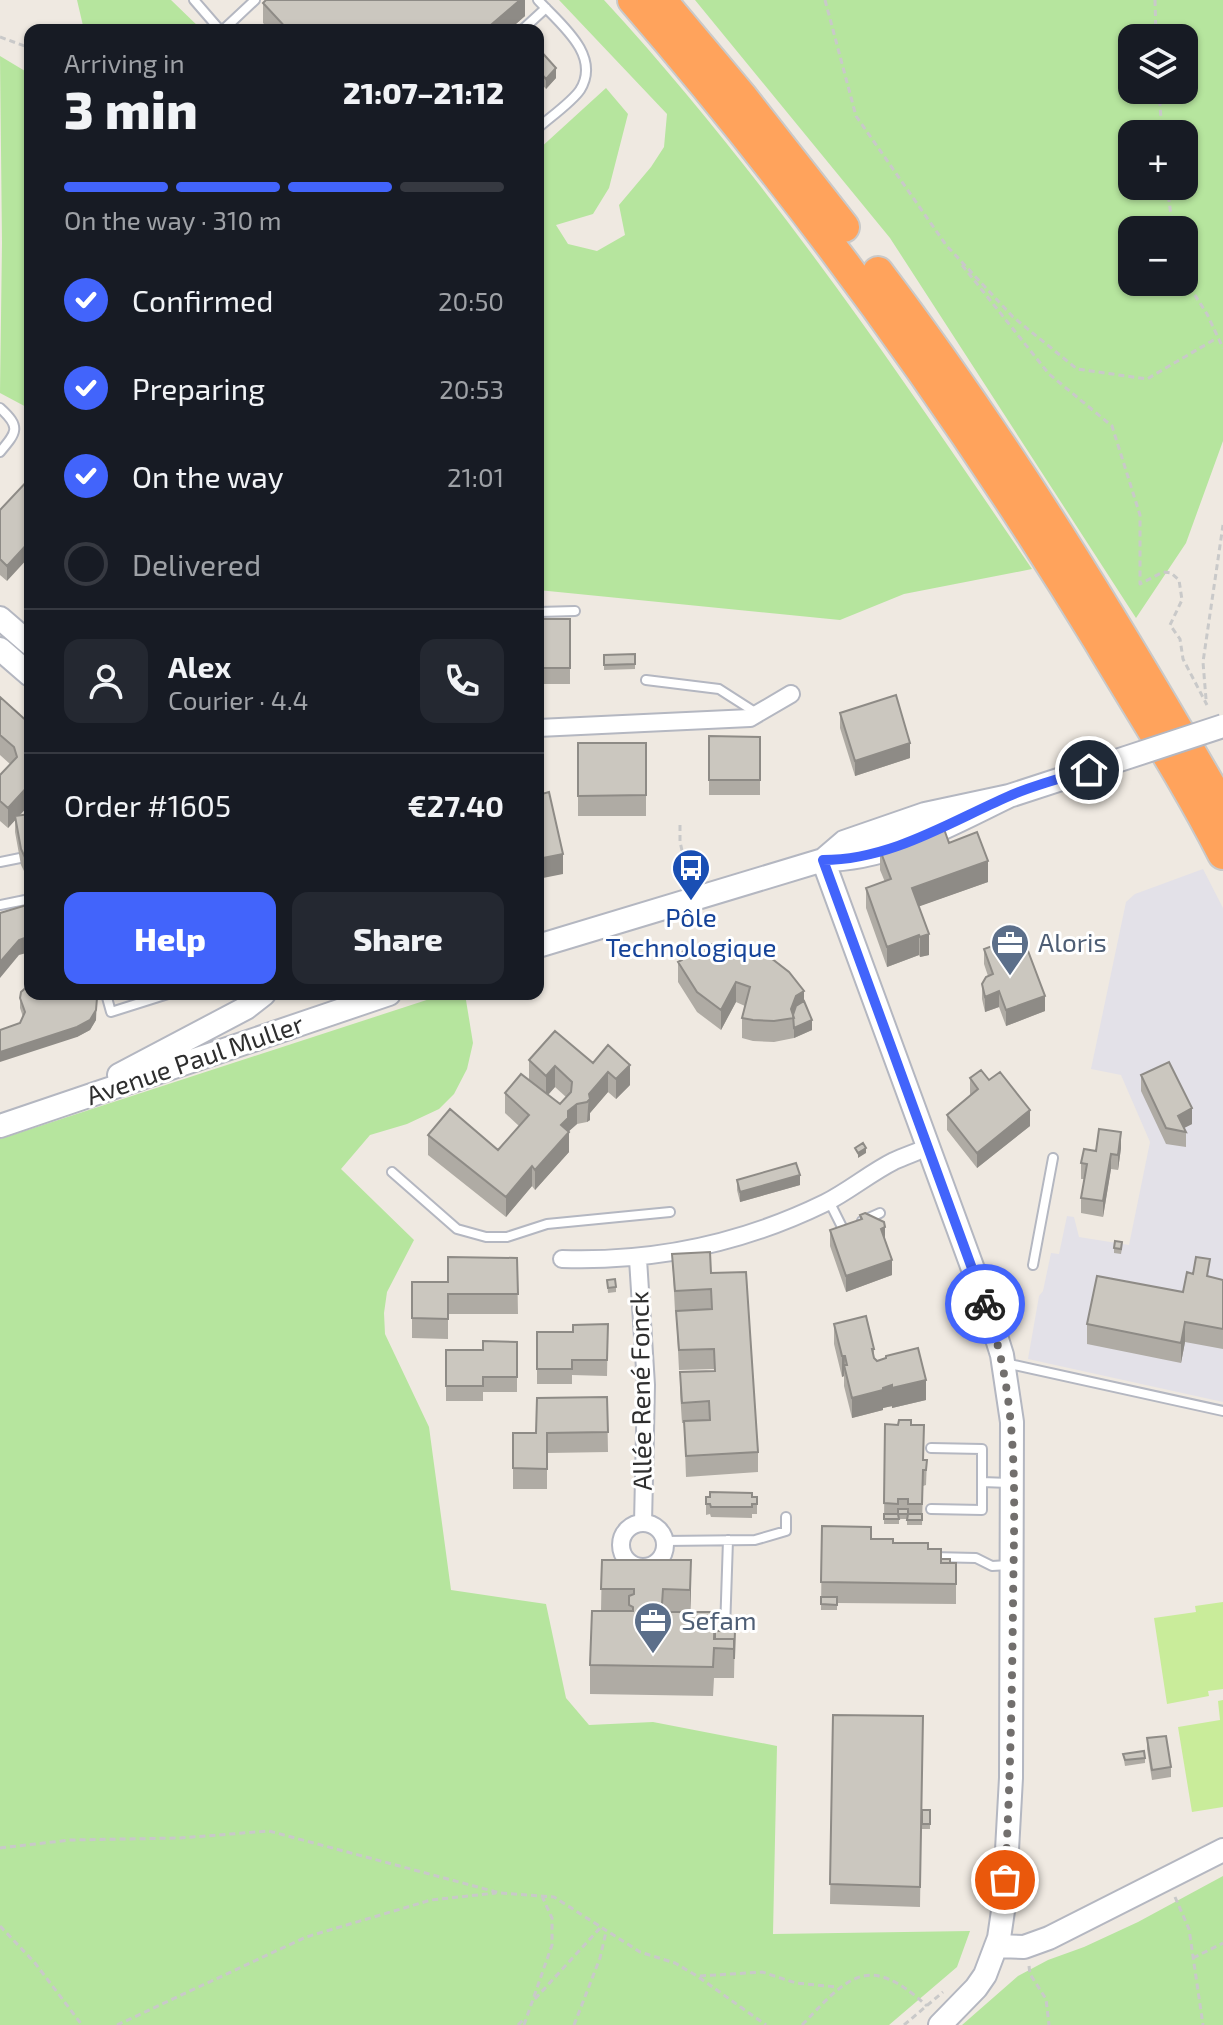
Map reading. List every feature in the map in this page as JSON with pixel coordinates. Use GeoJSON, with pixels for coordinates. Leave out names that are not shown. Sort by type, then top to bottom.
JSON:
{"type":"FeatureCollection","features":[{"type":"Feature","properties":{"kind":"highway"},"geometry":{"type":"LineString","coordinates":[[633,0],[678,52],[883,313],[1052,565],[1223,854]]}},
{"type":"Feature","properties":{"kind":"highway"},"geometry":{"type":"LineString","coordinates":[[661,0],[797,166],[902,304],[981,417],[1071,554],[1223,808]]}},
{"type":"Feature","properties":{"kind":"street"},"geometry":{"type":"LineString","coordinates":[[0,618],[24,639]]}},
{"type":"Feature","properties":{"kind":"street"},"geometry":{"type":"LineString","coordinates":[[0,649],[24,670]]}},
{"type":"Feature","properties":{"kind":"street"},"geometry":{"type":"LineString","coordinates":[[544,728],[750,718],[791,694]]}},
{"type":"Feature","properties":{"kind":"street"},"geometry":{"type":"LineString","coordinates":[[544,944],[823,860],[850,860],[930,835],[1009,796],[1089,770],[1213,713]]}},
{"type":"Feature","properties":{"kind":"street"},"geometry":{"type":"LineString","coordinates":[[823,860],[988,1310],[1004,1363],[1011,1408],[1014,1483],[1011,1778],[1004,1904],[991,1963],[976,1988],[940,2025]]}},
{"type":"Feature","properties":{"kind":"street"},"geometry":{"type":"LineString","coordinates":[[62,1106],[256,1000]]}},
{"type":"Feature","properties":{"kind":"street","name":"Avenue Paul Muller"},"geometry":{"type":"LineString","coordinates":[[0,1126],[349,1000]]}},
{"type":"Feature","properties":{"kind":"street"},"geometry":{"type":"LineString","coordinates":[[562,1259],[638,1259],[735,1240],[785,1222],[829,1201],[892,1162],[928,1147]]}},
{"type":"Feature","properties":{"kind":"street","name":"Allée René Fonck"},"geometry":{"type":"LineString","coordinates":[[638,1259],[646,1385],[643,1523]]}},
{"type":"Feature","properties":{"kind":"street"},"geometry":{"type":"LineString","coordinates":[[643,1523],[653,1525],[660,1532],[664,1551],[651,1565],[641,1567],[624,1558],[621,1541],[630,1527],[643,1523]]}},
{"type":"Feature","properties":{"kind":"street"},"geometry":{"type":"LineString","coordinates":[[996,1946],[1017,1948],[1035,1944],[1223,1850]]}},
{"type":"Feature","properties":{"kind":"lane"},"geometry":{"type":"LineString","coordinates":[[194,0],[216,24]]}},
{"type":"Feature","properties":{"kind":"lane"},"geometry":{"type":"LineString","coordinates":[[225,24],[255,0]]}},
{"type":"Feature","properties":{"kind":"lane"},"geometry":{"type":"LineString","coordinates":[[538,0],[579,44],[586,64],[580,89],[544,122]]}},
{"type":"Feature","properties":{"kind":"lane"},"geometry":{"type":"LineString","coordinates":[[529,24],[546,8]]}},
{"type":"Feature","properties":{"kind":"lane"},"geometry":{"type":"LineString","coordinates":[[0,408],[11,418],[15,429],[13,437],[0,452]]}},
{"type":"Feature","properties":{"kind":"lane"},"geometry":{"type":"LineString","coordinates":[[544,612],[575,611]]}},
{"type":"Feature","properties":{"kind":"lane"},"geometry":{"type":"LineString","coordinates":[[646,680],[719,689],[758,715]]}},
{"type":"Feature","properties":{"kind":"lane"},"geometry":{"type":"LineString","coordinates":[[0,862],[24,857]]}},
{"type":"Feature","properties":{"kind":"lane"},"geometry":{"type":"LineString","coordinates":[[0,905],[24,900]]}},
{"type":"Feature","properties":{"kind":"lane"},"geometry":{"type":"LineString","coordinates":[[108,1000],[111,1012],[149,1000]]}},
{"type":"Feature","properties":{"kind":"lane"},"geometry":{"type":"LineString","coordinates":[[1033,1265],[1053,1158]]}},
{"type":"Feature","properties":{"kind":"lane"},"geometry":{"type":"LineString","coordinates":[[392,1172],[457,1229],[486,1237],[507,1237],[547,1224],[670,1212]]}},
{"type":"Feature","properties":{"kind":"lane"},"geometry":{"type":"LineString","coordinates":[[829,1201],[843,1229]]}},
{"type":"Feature","properties":{"kind":"lane"},"geometry":{"type":"LineString","coordinates":[[830,1234],[880,1213]]}},
{"type":"Feature","properties":{"kind":"lane"},"geometry":{"type":"LineString","coordinates":[[1004,1363],[1223,1411]]}},
{"type":"Feature","properties":{"kind":"lane"},"geometry":{"type":"LineString","coordinates":[[931,1448],[982,1449],[982,1510],[931,1509]]}},
{"type":"Feature","properties":{"kind":"lane"},"geometry":{"type":"LineString","coordinates":[[982,1482],[1014,1483]]}},
{"type":"Feature","properties":{"kind":"lane"},"geometry":{"type":"LineString","coordinates":[[664,1541],[755,1540],[786,1531],[786,1517]]}},
{"type":"Feature","properties":{"kind":"lane"},"geometry":{"type":"LineString","coordinates":[[725,1630],[728,1540]]}},
{"type":"Feature","properties":{"kind":"lane"},"geometry":{"type":"LineString","coordinates":[[917,1557],[976,1558],[992,1566],[1014,1565]]}},
{"type":"Feature","properties":{"kind":"path"},"geometry":{"type":"LineString","coordinates":[[825,0],[856,116],[946,245],[1049,374],[1112,426],[1140,515],[1140,584],[1163,572],[1171,573],[1179,580],[1182,600],[1170,625],[1180,639],[1183,659],[1213,713]]}},
{"type":"Feature","properties":{"kind":"path"},"geometry":{"type":"LineString","coordinates":[[1155,0],[1156,24]]}},
{"type":"Feature","properties":{"kind":"path"},"geometry":{"type":"LineString","coordinates":[[0,37],[24,46]]}},
{"type":"Feature","properties":{"kind":"path"},"geometry":{"type":"LineString","coordinates":[[946,245],[1013,317],[1077,369],[1147,379],[1217,338]]}},
{"type":"Feature","properties":{"kind":"path"},"geometry":{"type":"LineString","coordinates":[[1196,296],[1223,348]]}},
{"type":"Feature","properties":{"kind":"path"},"geometry":{"type":"LineString","coordinates":[[1213,713],[1203,689],[1203,662],[1223,525]]}},
{"type":"Feature","properties":{"kind":"path"},"geometry":{"type":"LineString","coordinates":[[680,825],[680,842],[686,867]]}},
{"type":"Feature","properties":{"kind":"path"},"geometry":{"type":"LineString","coordinates":[[0,1848],[70,1840],[180,1838],[269,1831],[500,1893]]}},
{"type":"Feature","properties":{"kind":"path"},"geometry":{"type":"LineString","coordinates":[[117,2025],[306,1937],[431,1900],[500,1893],[554,1897],[640,1952],[675,1963],[697,1976],[766,2025]]}},
{"type":"Feature","properties":{"kind":"path"},"geometry":{"type":"LineString","coordinates":[[521,2025],[552,1945],[552,1918],[541,1894]]}},
{"type":"Feature","properties":{"kind":"path"},"geometry":{"type":"LineString","coordinates":[[1177,1901],[1187,1922],[1203,2025]]}},
{"type":"Feature","properties":{"kind":"path"},"geometry":{"type":"LineString","coordinates":[[0,1926],[35,1963],[82,2025]]}},
{"type":"Feature","properties":{"kind":"path"},"geometry":{"type":"LineString","coordinates":[[532,2002],[600,1928]]}},
{"type":"Feature","properties":{"kind":"path"},"geometry":{"type":"LineString","coordinates":[[574,2025],[600,1958],[606,1932]]}},
{"type":"Feature","properties":{"kind":"path"},"geometry":{"type":"LineString","coordinates":[[1193,1958],[1223,1943]]}},
{"type":"Feature","properties":{"kind":"path"},"geometry":{"type":"LineString","coordinates":[[1027,1961],[1030,1974],[1046,1999],[1049,2025]]}},
{"type":"Feature","properties":{"kind":"path"},"geometry":{"type":"LineString","coordinates":[[697,1976],[762,1972],[796,1983],[837,1987]]}},
{"type":"Feature","properties":{"kind":"path"},"geometry":{"type":"LineString","coordinates":[[802,2025],[837,1987],[857,1977],[880,1975],[907,1987],[927,2006]]}},
{"type":"Feature","properties":{"kind":"path"},"geometry":{"type":"LineString","coordinates":[[904,2025],[945,1991]]}},
{"type":"Feature","properties":{"kind":"shaded area"},"geometry":{"type":"Polygon","coordinates":[[[1203,869],[1223,908],[1223,1402],[1028,1359],[1039,1296],[1043,1291],[1051,1253],[1059,1254],[1067,1216],[1074,1217],[1079,1237],[1129,1245],[1150,1142],[1121,1075],[1091,1069],[1126,902],[1135,894],[1203,869]]]}},
{"type":"Feature","properties":{"kind":"green space"},"geometry":{"type":"Polygon","coordinates":[[[77,0],[171,0],[196,24],[83,24],[77,0]]]}},
{"type":"Feature","properties":{"kind":"green space"},"geometry":{"type":"Polygon","coordinates":[[[559,0],[604,0],[720,135],[881,349],[1032,569],[904,594],[840,620],[544,591],[544,145],[606,88],[628,114],[609,188],[593,214],[556,225],[568,244],[597,251],[625,235],[619,205],[664,147],[667,114],[559,0]]]}},
{"type":"Feature","properties":{"kind":"green space"},"geometry":{"type":"Polygon","coordinates":[[[695,0],[1223,0],[1223,441],[1186,543],[1136,618],[890,238],[695,0]]]}},
{"type":"Feature","properties":{"kind":"green space"},"geometry":{"type":"Polygon","coordinates":[[[0,56],[24,70],[24,406],[0,393],[0,56]]]}},
{"type":"Feature","properties":{"kind":"green space"},"geometry":{"type":"Polygon","coordinates":[[[427,1000],[466,1000],[473,1043],[467,1069],[454,1094],[439,1109],[407,1124],[370,1135],[341,1169],[414,1240],[387,1292],[385,1334],[429,1427],[451,1590],[546,1604],[566,1698],[589,1725],[653,1722],[777,1746],[773,1934],[970,1931],[957,1967],[889,2025],[0,2025],[0,1139],[427,1000]]]}},
{"type":"Feature","properties":{"kind":"green space"},"geometry":{"type":"Polygon","coordinates":[[[1223,1602],[1223,1689],[1208,1691],[1209,1696],[1167,1704],[1154,1618],[1196,1612],[1195,1606],[1223,1602]]]}},
{"type":"Feature","properties":{"kind":"green space"},"geometry":{"type":"Polygon","coordinates":[[[1223,1700],[1223,1807],[1192,1812],[1178,1727],[1220,1720],[1218,1701],[1223,1700]]]}},
{"type":"Feature","properties":{"kind":"green space"},"geometry":{"type":"Polygon","coordinates":[[[1223,1876],[1223,2025],[962,2025],[1018,1976],[1138,1922],[1223,1876]]]}},
{"type":"Feature","properties":{"kind":"building"},"geometry":{"type":"Polygon","coordinates":[[[266,0],[520,0],[492,24],[282,24],[263,3],[266,0]]]}},
{"type":"Feature","properties":{"kind":"building"},"geometry":{"type":"Polygon","coordinates":[[[544,55],[556,68],[546,79],[544,77],[544,55]]]}},
{"type":"Feature","properties":{"kind":"building"},"geometry":{"type":"Polygon","coordinates":[[[24,484],[24,548],[7,566],[0,559],[0,510],[24,484]]]}},
{"type":"Feature","properties":{"kind":"building"},"geometry":{"type":"Polygon","coordinates":[[[544,619],[570,619],[570,668],[544,668],[544,619]]]}},
{"type":"Feature","properties":{"kind":"building"},"geometry":{"type":"Polygon","coordinates":[[[635,654],[635,664],[604,665],[604,655],[635,654]]]}},
{"type":"Feature","properties":{"kind":"building"},"geometry":{"type":"Polygon","coordinates":[[[896,695],[910,743],[855,761],[840,713],[896,695]]]}},
{"type":"Feature","properties":{"kind":"building"},"geometry":{"type":"Polygon","coordinates":[[[0,697],[24,719],[24,791],[8,808],[0,801],[0,775],[17,757],[14,747],[0,735],[0,697]]]}},
{"type":"Feature","properties":{"kind":"building"},"geometry":{"type":"Polygon","coordinates":[[[709,736],[760,737],[760,780],[709,780],[709,736]]]}},
{"type":"Feature","properties":{"kind":"building"},"geometry":{"type":"Polygon","coordinates":[[[578,743],[646,743],[646,795],[578,796],[578,743]]]}},
{"type":"Feature","properties":{"kind":"building"},"geometry":{"type":"Polygon","coordinates":[[[549,792],[563,854],[544,858],[544,793],[549,792]]]}},
{"type":"Feature","properties":{"kind":"building"},"geometry":{"type":"Polygon","coordinates":[[[24,815],[24,855],[21,849],[15,816],[24,815]]]}},
{"type":"Feature","properties":{"kind":"building"},"geometry":{"type":"Polygon","coordinates":[[[944,829],[949,843],[977,832],[988,861],[912,888],[929,934],[887,947],[866,888],[891,879],[880,850],[944,829]]]}},
{"type":"Feature","properties":{"kind":"building"},"geometry":{"type":"Polygon","coordinates":[[[24,906],[24,938],[0,962],[0,913],[24,906]]]}},
{"type":"Feature","properties":{"kind":"building","name":"Aloris"},"geometry":{"type":"Polygon","coordinates":[[[1022,935],[1045,996],[1006,1010],[999,991],[985,997],[982,984],[986,977],[993,974],[984,949],[1022,935]]]}},
{"type":"Feature","properties":{"kind":"building"},"geometry":{"type":"Polygon","coordinates":[[[713,944],[732,945],[767,955],[789,972],[804,991],[796,996],[791,1009],[794,1018],[774,1021],[742,1018],[750,987],[736,982],[721,1010],[697,992],[678,962],[682,960],[682,952],[713,944]]]}},
{"type":"Feature","properties":{"kind":"building"},"geometry":{"type":"Polygon","coordinates":[[[24,989],[24,1000],[97,1000],[96,1010],[90,1020],[77,1027],[0,1052],[0,1030],[20,1023],[25,1012],[21,992],[24,989]]]}},
{"type":"Feature","properties":{"kind":"building"},"geometry":{"type":"Polygon","coordinates":[[[804,1001],[812,1020],[794,1028],[796,1006],[804,1001]]]}},
{"type":"Feature","properties":{"kind":"building"},"geometry":{"type":"Polygon","coordinates":[[[555,1031],[593,1063],[608,1045],[630,1065],[616,1079],[608,1072],[589,1094],[587,1102],[577,1104],[568,1111],[568,1118],[561,1125],[569,1132],[535,1170],[532,1166],[506,1197],[428,1135],[450,1109],[498,1150],[529,1115],[505,1093],[521,1074],[560,1104],[571,1092],[572,1082],[555,1066],[546,1076],[529,1060],[555,1031]]]}},
{"type":"Feature","properties":{"kind":"building"},"geometry":{"type":"Polygon","coordinates":[[[1169,1062],[1192,1108],[1178,1116],[1186,1132],[1166,1128],[1141,1075],[1169,1062]]]}},
{"type":"Feature","properties":{"kind":"building"},"geometry":{"type":"Polygon","coordinates":[[[981,1070],[989,1080],[1000,1072],[1030,1110],[977,1153],[947,1115],[978,1089],[970,1078],[981,1070]]]}},
{"type":"Feature","properties":{"kind":"building"},"geometry":{"type":"Polygon","coordinates":[[[1099,1129],[1121,1132],[1118,1155],[1111,1154],[1103,1201],[1081,1198],[1087,1164],[1081,1163],[1084,1149],[1096,1151],[1099,1129]]]}},
{"type":"Feature","properties":{"kind":"building"},"geometry":{"type":"Polygon","coordinates":[[[863,1143],[866,1148],[858,1153],[855,1148],[863,1143]]]}},
{"type":"Feature","properties":{"kind":"building"},"geometry":{"type":"Polygon","coordinates":[[[796,1163],[800,1175],[740,1192],[737,1180],[796,1163]]]}},
{"type":"Feature","properties":{"kind":"building"},"geometry":{"type":"Polygon","coordinates":[[[865,1213],[884,1222],[885,1227],[881,1229],[892,1260],[846,1276],[830,1230],[862,1219],[860,1215],[865,1213]]]}},
{"type":"Feature","properties":{"kind":"building"},"geometry":{"type":"Polygon","coordinates":[[[1115,1241],[1122,1242],[1121,1249],[1114,1248],[1115,1241]]]}},
{"type":"Feature","properties":{"kind":"building"},"geometry":{"type":"Polygon","coordinates":[[[710,1252],[711,1273],[746,1272],[758,1452],[686,1456],[684,1421],[710,1420],[709,1401],[682,1403],[680,1372],[715,1371],[714,1349],[679,1350],[676,1311],[712,1309],[711,1289],[675,1291],[672,1254],[710,1252]]]}},
{"type":"Feature","properties":{"kind":"building"},"geometry":{"type":"Polygon","coordinates":[[[448,1257],[517,1258],[518,1294],[448,1294],[448,1319],[412,1318],[412,1282],[448,1282],[448,1257]]]}},
{"type":"Feature","properties":{"kind":"building"},"geometry":{"type":"Polygon","coordinates":[[[1196,1257],[1210,1259],[1207,1276],[1223,1280],[1223,1329],[1185,1322],[1181,1343],[1087,1324],[1097,1276],[1183,1292],[1187,1272],[1193,1274],[1196,1257]]]}},
{"type":"Feature","properties":{"kind":"building"},"geometry":{"type":"Polygon","coordinates":[[[615,1279],[616,1287],[608,1288],[607,1280],[615,1279]]]}},
{"type":"Feature","properties":{"kind":"building"},"geometry":{"type":"Polygon","coordinates":[[[866,1316],[874,1358],[877,1361],[918,1348],[926,1380],[892,1388],[892,1385],[852,1398],[844,1365],[847,1365],[845,1356],[842,1356],[834,1324],[866,1316]]]}},
{"type":"Feature","properties":{"kind":"building"},"geometry":{"type":"Polygon","coordinates":[[[608,1324],[607,1360],[572,1360],[572,1369],[537,1369],[537,1332],[573,1332],[573,1325],[608,1324]]]}},
{"type":"Feature","properties":{"kind":"building"},"geometry":{"type":"Polygon","coordinates":[[[483,1341],[517,1342],[517,1377],[483,1377],[483,1386],[446,1386],[446,1350],[483,1350],[483,1341]]]}},
{"type":"Feature","properties":{"kind":"building"},"geometry":{"type":"Polygon","coordinates":[[[607,1397],[608,1432],[547,1433],[547,1469],[513,1468],[513,1433],[536,1433],[537,1398],[607,1397]]]}},
{"type":"Feature","properties":{"kind":"building"},"geometry":{"type":"Polygon","coordinates":[[[899,1420],[911,1420],[911,1425],[924,1425],[923,1460],[927,1460],[926,1470],[923,1470],[922,1504],[908,1504],[908,1499],[898,1499],[898,1504],[884,1503],[885,1424],[898,1425],[899,1420]]]}},
{"type":"Feature","properties":{"kind":"building"},"geometry":{"type":"Polygon","coordinates":[[[710,1492],[752,1493],[752,1497],[757,1497],[757,1504],[752,1504],[752,1507],[711,1507],[706,1504],[710,1492]]]}},
{"type":"Feature","properties":{"kind":"building"},"geometry":{"type":"Polygon","coordinates":[[[898,1509],[908,1509],[908,1514],[898,1514],[898,1509]]]}},
{"type":"Feature","properties":{"kind":"building"},"geometry":{"type":"Polygon","coordinates":[[[884,1514],[898,1514],[899,1519],[884,1519],[884,1514]]]}},
{"type":"Feature","properties":{"kind":"building"},"geometry":{"type":"Polygon","coordinates":[[[908,1514],[922,1514],[922,1520],[907,1520],[908,1514]]]}},
{"type":"Feature","properties":{"kind":"building"},"geometry":{"type":"Polygon","coordinates":[[[822,1526],[871,1527],[871,1539],[893,1539],[893,1543],[928,1543],[928,1549],[941,1549],[941,1563],[956,1563],[956,1584],[821,1582],[822,1526]]]}},
{"type":"Feature","properties":{"kind":"building"},"geometry":{"type":"Polygon","coordinates":[[[602,1560],[691,1560],[690,1590],[663,1589],[662,1604],[655,1612],[715,1612],[714,1639],[734,1639],[734,1649],[714,1648],[713,1667],[590,1665],[592,1611],[633,1611],[629,1596],[634,1594],[634,1589],[601,1589],[602,1560]]]}},
{"type":"Feature","properties":{"kind":"building"},"geometry":{"type":"Polygon","coordinates":[[[821,1597],[837,1597],[837,1605],[821,1604],[821,1597]]]}},
{"type":"Feature","properties":{"kind":"building"},"geometry":{"type":"Polygon","coordinates":[[[715,1631],[735,1631],[734,1659],[734,1639],[715,1639],[715,1631]]]}},
{"type":"Feature","properties":{"kind":"building"},"geometry":{"type":"Polygon","coordinates":[[[833,1715],[923,1716],[920,1887],[830,1884],[833,1715]]]}},
{"type":"Feature","properties":{"kind":"building"},"geometry":{"type":"Polygon","coordinates":[[[1166,1736],[1171,1767],[1152,1770],[1147,1738],[1166,1736]]]}},
{"type":"Feature","properties":{"kind":"building"},"geometry":{"type":"Polygon","coordinates":[[[1144,1751],[1145,1758],[1125,1760],[1123,1754],[1144,1751]]]}},
{"type":"Feature","properties":{"kind":"building"},"geometry":{"type":"Polygon","coordinates":[[[922,1810],[930,1810],[930,1824],[922,1824],[922,1810]]]}},
{"type":"Feature","properties":{"kind":"way so far"},"geometry":{"type":"LineString","coordinates":[[985,1304],[1002,1355],[1012,1422],[1014,1565],[1011,1778],[1005,1880]]}},
{"type":"Feature","properties":{"kind":"place","name":"Pôle Technologique"},"geometry":{"type":"Point","coordinates":[691,902]}},
{"type":"Feature","properties":{"kind":"place","name":"Aloris"},"geometry":{"type":"Point","coordinates":[1010,977]}},
{"type":"Feature","properties":{"kind":"place","name":"Sefam"},"geometry":{"type":"Point","coordinates":[653,1655]}},
{"type":"Feature","properties":{"kind":"route"},"geometry":{"type":"LineString","coordinates":[[985,1304],[823,860],[850,860],[930,835],[1009,796],[1089,770]]}}]}
